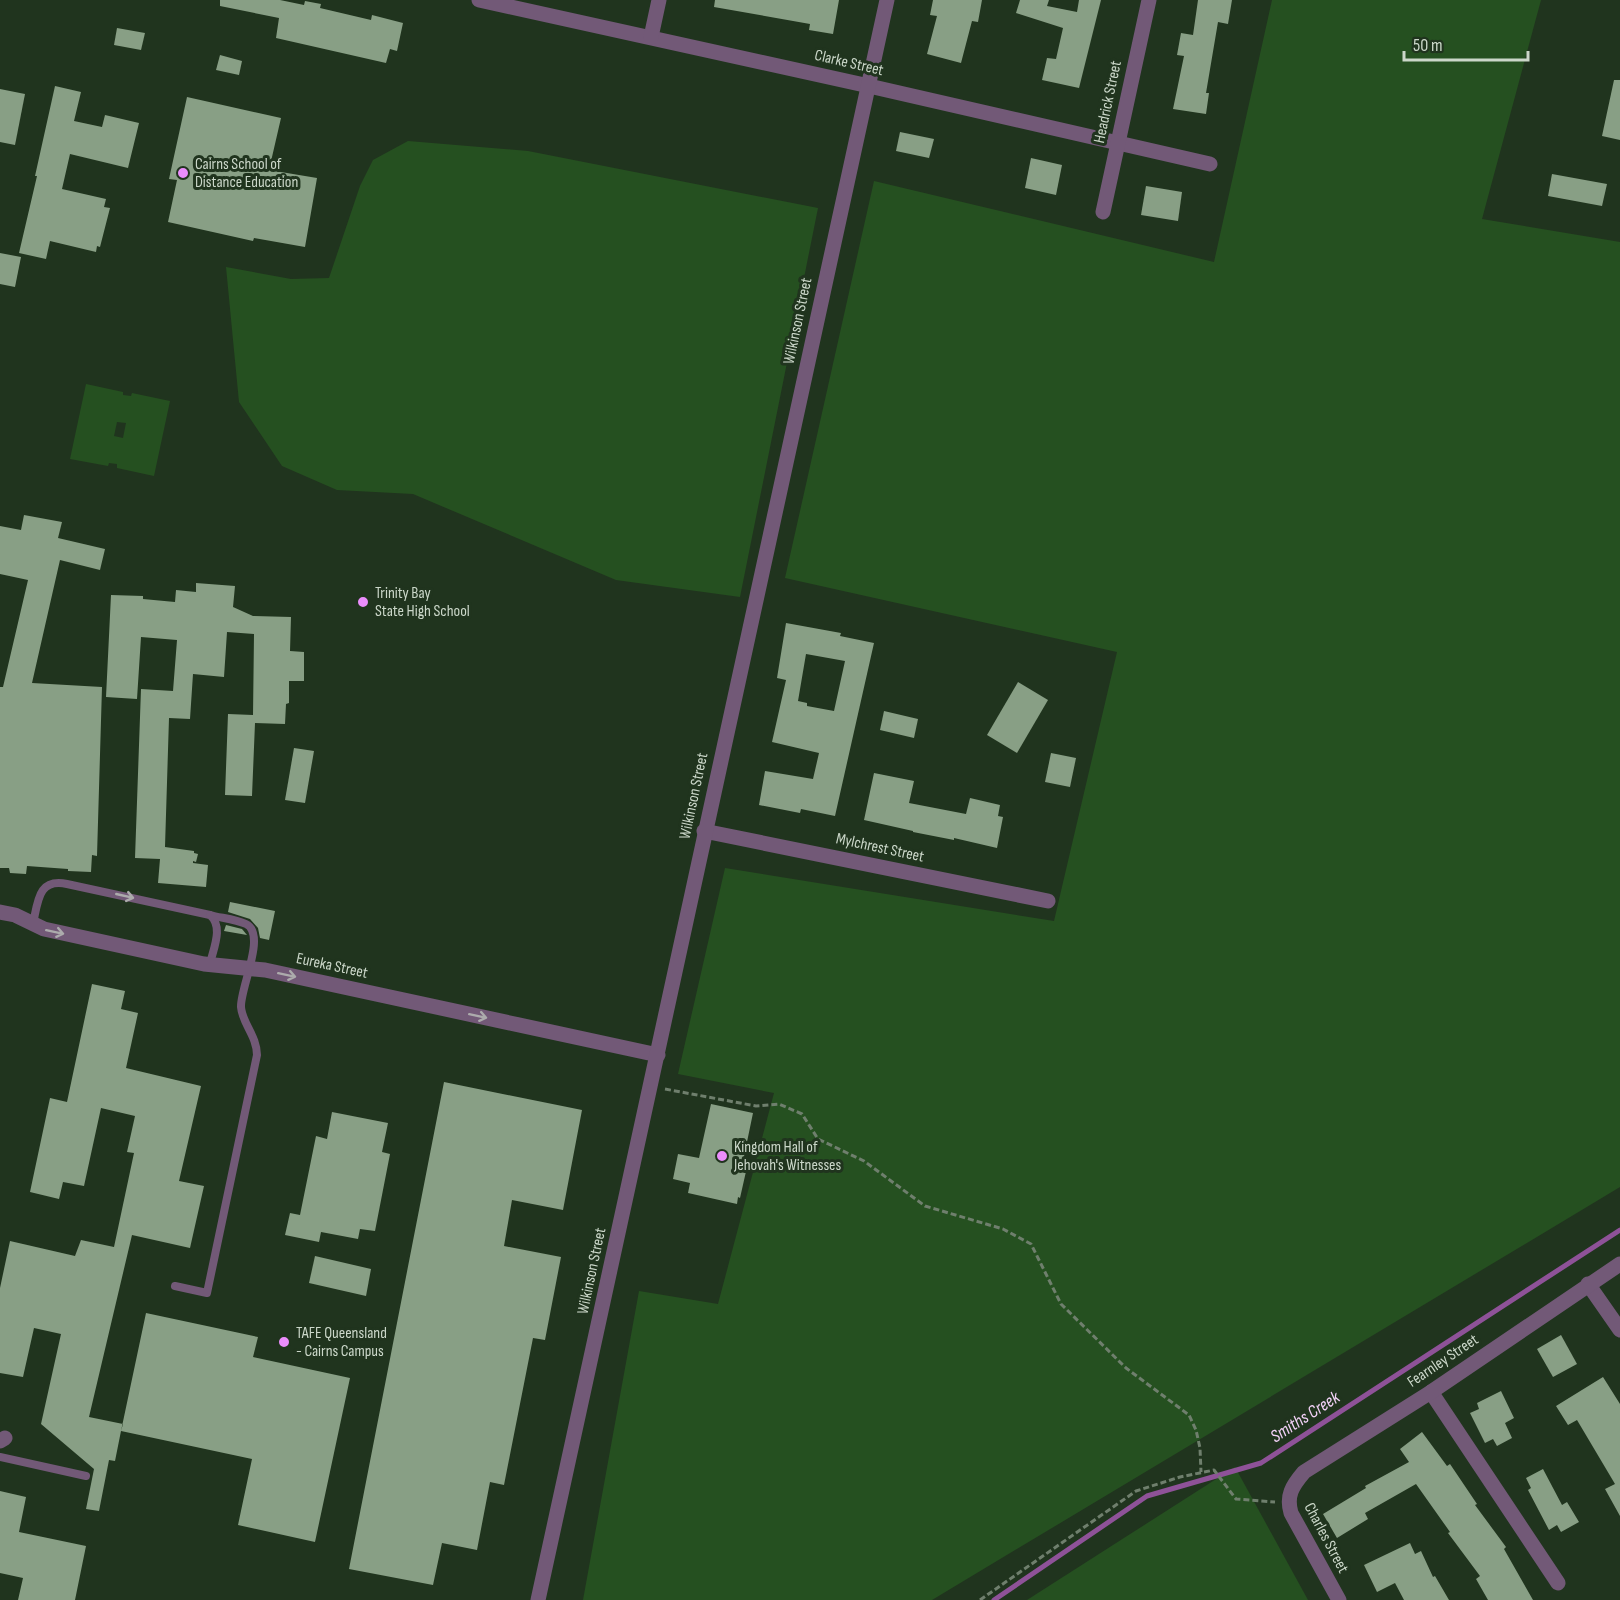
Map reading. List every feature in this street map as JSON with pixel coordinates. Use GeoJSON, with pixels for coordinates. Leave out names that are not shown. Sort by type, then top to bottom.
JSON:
{"type":"FeatureCollection","features":[{"type":"Feature","properties":{"kind":"street","name":"Clarke Street"},"geometry":{"type":"LineString","coordinates":[[479,0],[1210,164]]}},
{"type":"Feature","properties":{"kind":"street"},"geometry":{"type":"LineString","coordinates":[[651,37],[659,0]]}},
{"type":"Feature","properties":{"kind":"street","name":"Wilkinson Street"},"geometry":{"type":"LineString","coordinates":[[538,1600],[887,0]]}},
{"type":"Feature","properties":{"kind":"street","name":"Headrick Street"},"geometry":{"type":"LineString","coordinates":[[1103,212],[1149,0]]}},
{"type":"Feature","properties":{"kind":"street","name":"Mylchrest Street"},"geometry":{"type":"LineString","coordinates":[[704,831],[1048,901]]}},
{"type":"Feature","properties":{"kind":"street","name":"Eureka Street"},"geometry":{"type":"LineString","coordinates":[[0,912],[15,915],[44,929],[210,964],[249,968],[658,1055]]}},
{"type":"Feature","properties":{"kind":"street","name":"Fearnley Street"},"geometry":{"type":"LineString","coordinates":[[1289,1498],[1304,1473],[1431,1392],[1620,1264]]}},
{"type":"Feature","properties":{"kind":"street"},"geometry":{"type":"LineString","coordinates":[[1588,1284],[1620,1330]]}},
{"type":"Feature","properties":{"kind":"street"},"geometry":{"type":"LineString","coordinates":[[1431,1392],[1558,1584]]}},
{"type":"Feature","properties":{"kind":"street","name":"Charles Street"},"geometry":{"type":"LineString","coordinates":[[1289,1498],[1294,1521],[1339,1600]]}},
{"type":"Feature","properties":{"kind":"lane"},"geometry":{"type":"LineString","coordinates":[[33,924],[41,892],[53,882],[210,915],[245,923],[251,927],[255,940],[241,1008],[256,1042],[257,1058],[207,1293],[175,1286]]}},
{"type":"Feature","properties":{"kind":"lane"},"geometry":{"type":"LineString","coordinates":[[210,915],[217,924],[210,964]]}},
{"type":"Feature","properties":{"kind":"lane"},"geometry":{"type":"LineString","coordinates":[[0,1457],[86,1476]]}},
{"type":"Feature","properties":{"kind":"path"},"geometry":{"type":"LineString","coordinates":[[651,1086],[756,1106],[779,1104],[802,1114],[818,1139],[864,1161],[925,1206],[1003,1229],[1031,1244],[1061,1304],[1126,1368],[1189,1415],[1200,1448],[1202,1472]]}},
{"type":"Feature","properties":{"kind":"path"},"geometry":{"type":"LineString","coordinates":[[980,1600],[1136,1491],[1215,1470],[1236,1498],[1289,1498]]}},
{"type":"Feature","properties":{"kind":"green space"},"geometry":{"type":"Polygon","coordinates":[[[1272,0],[1541,0],[1482,219],[1620,242],[1620,1187],[932,1600],[583,1600],[639,1291],[718,1304],[774,1093],[678,1074],[725,868],[1054,921],[1117,652],[785,578],[874,181],[1214,262],[1272,0]]]}},
{"type":"Feature","properties":{"kind":"green space"},"geometry":{"type":"Polygon","coordinates":[[[408,141],[528,151],[818,208],[740,597],[616,580],[413,494],[337,490],[282,466],[239,402],[226,267],[291,279],[329,278],[360,186],[373,160],[408,141]]]}},
{"type":"Feature","properties":{"kind":"green space"},"geometry":{"type":"Polygon","coordinates":[[[86,384],[123,392],[123,395],[131,396],[132,393],[170,401],[154,476],[117,468],[117,464],[109,463],[108,466],[70,459],[86,384]],[[117,422],[114,436],[123,438],[126,423],[117,422]]]}},
{"type":"Feature","properties":{"kind":"green space"},"geometry":{"type":"Polygon","coordinates":[[[1235,1467],[1308,1600],[1027,1600],[1235,1467]]]}},
{"type":"Feature","properties":{"kind":"building"},"geometry":{"type":"Polygon","coordinates":[[[220,0],[280,0],[304,5],[305,1],[321,4],[320,8],[371,20],[372,15],[403,23],[397,51],[390,49],[386,63],[276,38],[279,18],[220,6],[220,0]]]}},
{"type":"Feature","properties":{"kind":"building"},"geometry":{"type":"Polygon","coordinates":[[[715,0],[839,0],[833,34],[809,30],[810,24],[714,7],[715,0]]]}},
{"type":"Feature","properties":{"kind":"building"},"geometry":{"type":"Polygon","coordinates":[[[933,0],[982,0],[978,22],[972,21],[961,63],[927,54],[937,16],[930,15],[933,0]]]}},
{"type":"Feature","properties":{"kind":"building"},"geometry":{"type":"Polygon","coordinates":[[[1020,0],[1049,0],[1047,6],[1077,12],[1079,0],[1101,0],[1079,88],[1042,80],[1047,58],[1056,59],[1063,28],[1016,13],[1020,0]]]}},
{"type":"Feature","properties":{"kind":"building"},"geometry":{"type":"Polygon","coordinates":[[[1198,0],[1232,0],[1228,24],[1218,22],[1206,93],[1209,93],[1206,114],[1173,109],[1184,56],[1177,55],[1181,33],[1193,35],[1198,0]]]}},
{"type":"Feature","properties":{"kind":"building"},"geometry":{"type":"Polygon","coordinates":[[[117,28],[145,33],[141,50],[114,45],[117,28]]]}},
{"type":"Feature","properties":{"kind":"building"},"geometry":{"type":"Polygon","coordinates":[[[220,55],[242,61],[239,75],[216,70],[220,55]]]}},
{"type":"Feature","properties":{"kind":"building"},"geometry":{"type":"Polygon","coordinates":[[[1614,80],[1620,80],[1620,140],[1602,136],[1614,80]]]}},
{"type":"Feature","properties":{"kind":"building"},"geometry":{"type":"Polygon","coordinates":[[[55,86],[81,92],[74,121],[102,127],[105,115],[139,123],[128,168],[70,154],[62,189],[106,199],[104,207],[110,208],[100,247],[97,246],[96,252],[50,241],[46,259],[19,253],[55,86]]]}},
{"type":"Feature","properties":{"kind":"building"},"geometry":{"type":"Polygon","coordinates":[[[0,89],[25,94],[15,145],[0,142],[0,89]]]}},
{"type":"Feature","properties":{"kind":"building"},"geometry":{"type":"Polygon","coordinates":[[[187,97],[281,118],[269,170],[317,178],[305,247],[254,238],[253,241],[168,222],[177,180],[169,179],[187,97]]]}},
{"type":"Feature","properties":{"kind":"building"},"geometry":{"type":"Polygon","coordinates":[[[900,132],[934,139],[929,158],[896,151],[900,132]]]}},
{"type":"Feature","properties":{"kind":"building"},"geometry":{"type":"Polygon","coordinates":[[[1031,158],[1062,165],[1056,195],[1025,188],[1031,158]]]}},
{"type":"Feature","properties":{"kind":"building"},"geometry":{"type":"Polygon","coordinates":[[[1552,174],[1607,184],[1602,206],[1548,196],[1552,174]]]}},
{"type":"Feature","properties":{"kind":"building"},"geometry":{"type":"Polygon","coordinates":[[[1146,186],[1182,192],[1178,221],[1141,215],[1146,186]]]}},
{"type":"Feature","properties":{"kind":"building"},"geometry":{"type":"Polygon","coordinates":[[[0,253],[21,257],[15,287],[0,284],[0,253]]]}},
{"type":"Feature","properties":{"kind":"building"},"geometry":{"type":"Polygon","coordinates":[[[24,515],[62,522],[58,538],[105,549],[100,570],[60,560],[32,683],[102,687],[97,856],[92,855],[91,872],[27,866],[26,874],[10,873],[9,868],[0,868],[0,687],[3,687],[28,580],[0,574],[0,526],[21,530],[24,515]]]}},
{"type":"Feature","properties":{"kind":"building"},"geometry":{"type":"Polygon","coordinates":[[[196,583],[235,586],[233,607],[253,616],[291,617],[290,651],[304,652],[304,681],[289,681],[289,703],[286,704],[285,724],[255,723],[252,796],[225,795],[228,714],[253,715],[254,634],[227,632],[224,677],[193,674],[190,719],[169,718],[165,847],[194,851],[198,854],[196,862],[193,861],[193,863],[208,865],[206,887],[158,883],[160,859],[135,858],[141,689],[173,691],[177,640],[141,637],[137,699],[106,697],[111,595],[143,596],[143,599],[175,602],[176,590],[196,592],[196,583]]]}},
{"type":"Feature","properties":{"kind":"building"},"geometry":{"type":"Polygon","coordinates":[[[786,623],[841,633],[840,636],[874,643],[835,816],[801,809],[800,813],[759,805],[765,771],[813,779],[819,753],[772,742],[786,680],[777,678],[786,623]],[[806,654],[798,701],[807,703],[807,706],[834,711],[845,661],[806,654]]]}},
{"type":"Feature","properties":{"kind":"building"},"geometry":{"type":"Polygon","coordinates":[[[1018,682],[1048,700],[1017,753],[987,735],[1018,682]]]}},
{"type":"Feature","properties":{"kind":"building"},"geometry":{"type":"Polygon","coordinates":[[[884,711],[918,719],[914,738],[880,730],[884,711]]]}},
{"type":"Feature","properties":{"kind":"building"},"geometry":{"type":"Polygon","coordinates":[[[294,748],[314,751],[305,803],[285,800],[294,748]]]}},
{"type":"Feature","properties":{"kind":"building"},"geometry":{"type":"Polygon","coordinates":[[[1051,753],[1076,758],[1070,787],[1045,782],[1051,753]]]}},
{"type":"Feature","properties":{"kind":"building"},"geometry":{"type":"Polygon","coordinates":[[[874,773],[914,781],[909,803],[966,814],[970,798],[1000,805],[998,816],[1003,817],[997,848],[864,820],[874,773]]]}},
{"type":"Feature","properties":{"kind":"building"},"geometry":{"type":"Polygon","coordinates":[[[230,902],[275,911],[269,940],[260,938],[258,928],[250,919],[228,912],[230,902]]]}},
{"type":"Feature","properties":{"kind":"building"},"geometry":{"type":"Polygon","coordinates":[[[226,925],[242,929],[247,935],[224,931],[226,925]]]}},
{"type":"Feature","properties":{"kind":"building"},"geometry":{"type":"Polygon","coordinates":[[[92,984],[125,991],[121,1009],[138,1013],[126,1068],[201,1086],[179,1181],[204,1186],[190,1248],[132,1235],[89,1417],[123,1424],[146,1313],[258,1337],[253,1357],[350,1378],[315,1542],[238,1525],[252,1459],[121,1431],[115,1461],[109,1460],[99,1511],[86,1509],[94,1469],[41,1424],[61,1334],[34,1328],[23,1377],[0,1373],[0,1288],[10,1241],[75,1256],[81,1240],[114,1247],[134,1153],[127,1152],[135,1116],[101,1108],[84,1186],[63,1182],[59,1199],[30,1192],[50,1098],[67,1102],[92,984]]]}},
{"type":"Feature","properties":{"kind":"building"},"geometry":{"type":"Polygon","coordinates":[[[444,1082],[582,1110],[563,1210],[512,1200],[504,1246],[561,1257],[545,1340],[533,1338],[504,1485],[490,1482],[477,1550],[442,1543],[433,1585],[349,1569],[444,1082]]]}},
{"type":"Feature","properties":{"kind":"building","name":"Kingdom Hall of Jehovah's Witnesses"},"geometry":{"type":"Polygon","coordinates":[[[711,1104],[753,1113],[742,1166],[747,1167],[737,1204],[688,1193],[690,1183],[673,1179],[678,1154],[699,1158],[711,1104]]]}},
{"type":"Feature","properties":{"kind":"building"},"geometry":{"type":"Polygon","coordinates":[[[332,1112],[388,1123],[382,1152],[390,1154],[375,1231],[360,1229],[358,1239],[321,1232],[319,1242],[285,1235],[290,1213],[300,1215],[316,1136],[327,1139],[332,1112]]]}},
{"type":"Feature","properties":{"kind":"building"},"geometry":{"type":"Polygon","coordinates":[[[315,1256],[371,1269],[366,1296],[309,1283],[315,1256]]]}},
{"type":"Feature","properties":{"kind":"building"},"geometry":{"type":"Polygon","coordinates":[[[1561,1335],[1577,1364],[1553,1377],[1537,1349],[1561,1335]]]}},
{"type":"Feature","properties":{"kind":"building"},"geometry":{"type":"Polygon","coordinates":[[[1603,1377],[1620,1404],[1620,1516],[1605,1489],[1615,1484],[1577,1420],[1568,1425],[1556,1406],[1603,1377]]]}},
{"type":"Feature","properties":{"kind":"building"},"geometry":{"type":"Polygon","coordinates":[[[1501,1391],[1514,1418],[1505,1423],[1512,1438],[1497,1446],[1493,1439],[1485,1443],[1470,1413],[1479,1409],[1477,1403],[1501,1391]]]}},
{"type":"Feature","properties":{"kind":"building"},"geometry":{"type":"Polygon","coordinates":[[[1422,1432],[1447,1466],[1450,1464],[1477,1504],[1475,1505],[1506,1547],[1504,1549],[1533,1600],[1488,1600],[1476,1579],[1480,1576],[1416,1484],[1365,1513],[1368,1519],[1337,1538],[1323,1514],[1366,1488],[1365,1486],[1409,1462],[1400,1449],[1422,1432]]]}},
{"type":"Feature","properties":{"kind":"building"},"geometry":{"type":"Polygon","coordinates":[[[1543,1469],[1562,1505],[1567,1502],[1579,1522],[1561,1532],[1557,1525],[1549,1530],[1528,1490],[1531,1488],[1526,1478],[1543,1469]]]}},
{"type":"Feature","properties":{"kind":"building"},"geometry":{"type":"Polygon","coordinates":[[[0,1491],[26,1497],[19,1532],[86,1546],[75,1600],[18,1600],[23,1578],[0,1573],[0,1491]]]}},
{"type":"Feature","properties":{"kind":"building"},"geometry":{"type":"Polygon","coordinates":[[[1410,1543],[1415,1554],[1421,1551],[1433,1577],[1435,1576],[1449,1600],[1404,1600],[1395,1583],[1377,1592],[1364,1565],[1410,1543]]]}},
{"type":"Feature","properties":{"kind":"waterway","name":"Smiths Creek"},"geometry":{"type":"LineString","coordinates":[[994,1600],[1147,1496],[1261,1463],[1620,1230]]}},
{"type":"Feature","properties":{"kind":"place","name":"Cairns School of Distance Education"},"geometry":{"type":"Point","coordinates":[183,173]}},
{"type":"Feature","properties":{"kind":"place","name":"Trinity Bay State High School"},"geometry":{"type":"Point","coordinates":[363,602]}},
{"type":"Feature","properties":{"kind":"place","name":"Kingdom Hall of Jehovah's Witnesses"},"geometry":{"type":"Point","coordinates":[722,1156]}},
{"type":"Feature","properties":{"kind":"place","name":"TAFE Queensland - Cairns Campus"},"geometry":{"type":"Point","coordinates":[284,1342]}}]}
